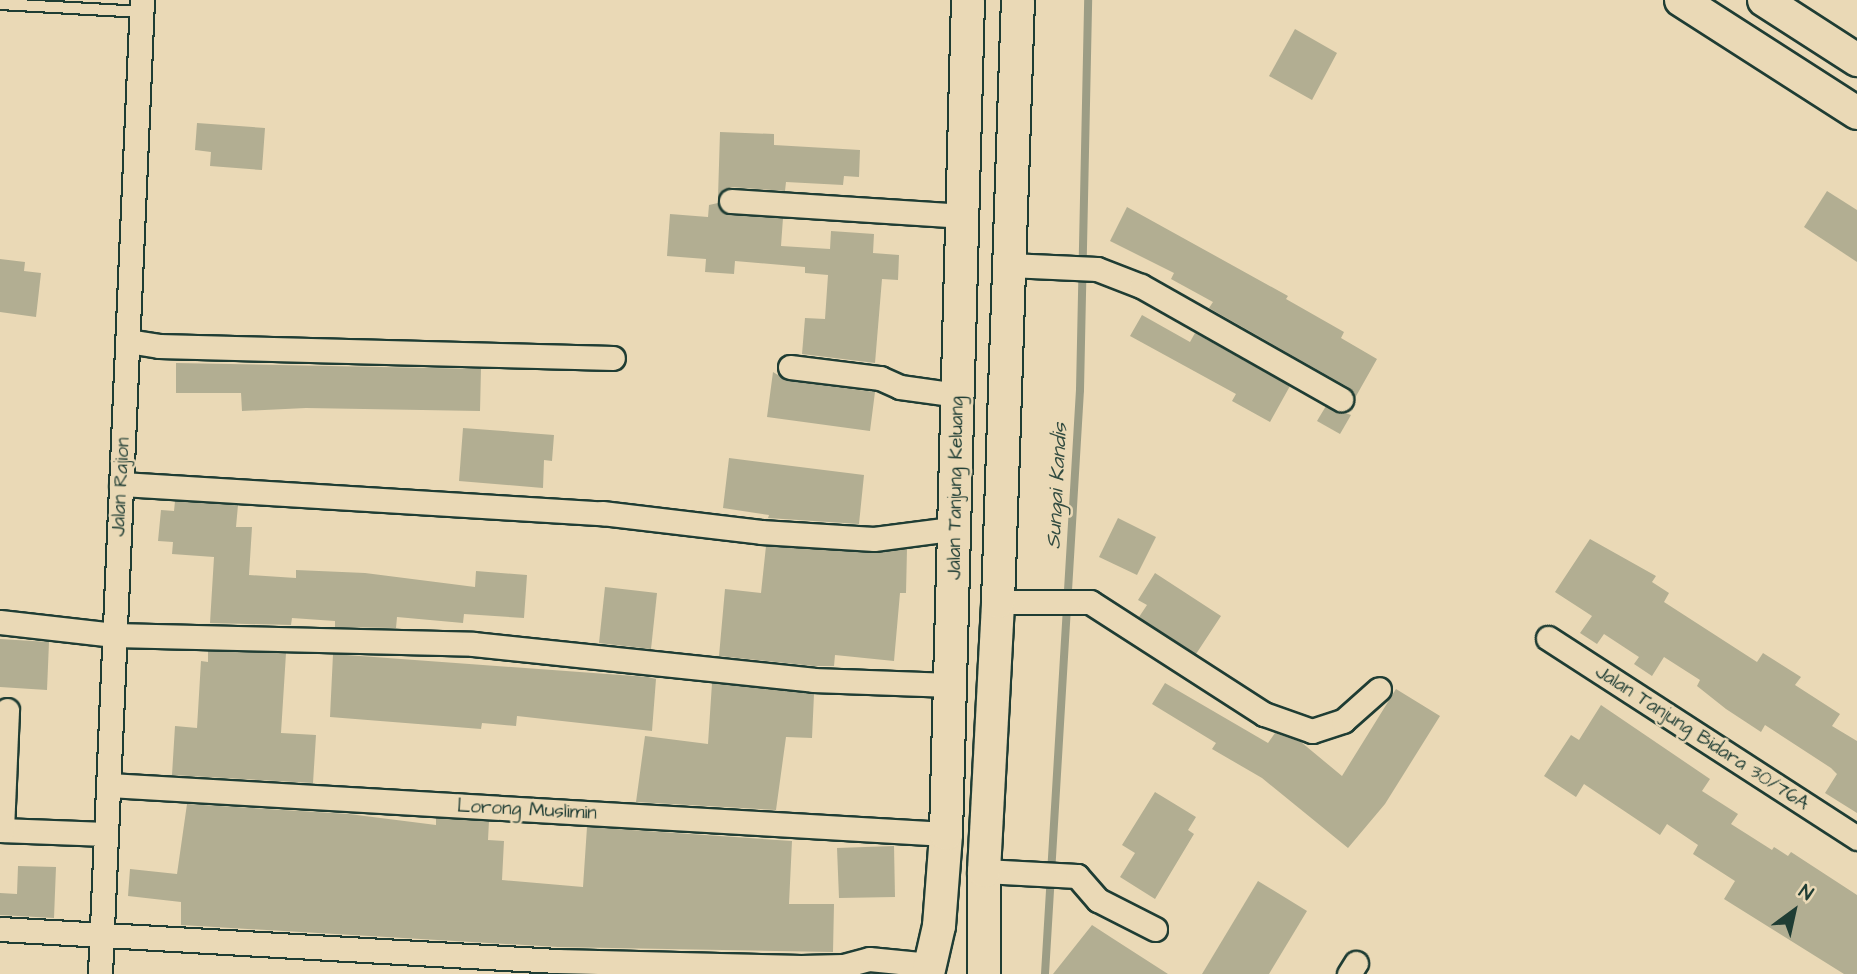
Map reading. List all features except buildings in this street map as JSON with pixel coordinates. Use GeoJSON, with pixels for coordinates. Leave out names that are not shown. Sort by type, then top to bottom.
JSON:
{"type":"FeatureCollection","features":[{"type":"Feature","properties":{"kind":"main road","name":"Jalan Tanjung Keluang"},"geometry":{"type":"LineString","coordinates":[[930,971],[939,926],[946,834],[957,528],[961,216],[968,0]]}},
{"type":"Feature","properties":{"kind":"main road"},"geometry":{"type":"LineString","coordinates":[[984,971],[984,871],[1010,601],[1009,265],[1018,0]]}},
{"type":"Feature","properties":{"kind":"main road"},"geometry":{"type":"LineString","coordinates":[[1681,0],[1857,113]]}},
{"type":"Feature","properties":{"kind":"main road"},"geometry":{"type":"LineString","coordinates":[[1764,0],[1857,60]]}},
{"type":"Feature","properties":{"kind":"street","name":"Jalan Rajion"},"geometry":{"type":"LineString","coordinates":[[100,974],[92,936],[106,834],[109,785],[105,632],[121,484],[128,341],[135,7]]}},
{"type":"Feature","properties":{"kind":"street"},"geometry":{"type":"LineString","coordinates":[[731,201],[961,216]]}},
{"type":"Feature","properties":{"kind":"street"},"geometry":{"type":"LineString","coordinates":[[1009,265],[1097,269],[1141,286],[1341,399]]}},
{"type":"Feature","properties":{"kind":"street"},"geometry":{"type":"LineString","coordinates":[[128,341],[159,346],[613,358]]}},
{"type":"Feature","properties":{"kind":"street"},"geometry":{"type":"LineString","coordinates":[[789,367],[880,378],[900,387],[958,395]]}},
{"type":"Feature","properties":{"kind":"street"},"geometry":{"type":"LineString","coordinates":[[121,484],[602,513],[761,532],[874,539],[957,528]]}},
{"type":"Feature","properties":{"kind":"street"},"geometry":{"type":"LineString","coordinates":[[1010,601],[1090,602],[1264,714],[1312,731],[1343,721],[1379,689]]}},
{"type":"Feature","properties":{"kind":"street"},"geometry":{"type":"LineString","coordinates":[[0,622],[105,632],[473,644],[813,681],[951,685]]}},
{"type":"Feature","properties":{"kind":"street","name":"Jalan Tanjung Bidara 30/76A"},"geometry":{"type":"LineString","coordinates":[[1548,638],[1857,838]]}},
{"type":"Feature","properties":{"kind":"street"},"geometry":{"type":"LineString","coordinates":[[4,709],[1,830],[106,834]]}},
{"type":"Feature","properties":{"kind":"street","name":"Lorong Muslimin"},"geometry":{"type":"LineString","coordinates":[[109,785],[946,834]]}},
{"type":"Feature","properties":{"kind":"street"},"geometry":{"type":"LineString","coordinates":[[984,871],[1067,873],[1077,876],[1098,900],[1154,929]]}},
{"type":"Feature","properties":{"kind":"street"},"geometry":{"type":"LineString","coordinates":[[0,929],[92,936],[146,935],[557,961],[801,967],[843,966],[869,959],[930,971]]}},
{"type":"Feature","properties":{"kind":"lane"},"geometry":{"type":"LineString","coordinates":[[0,4],[135,7]]}},
{"type":"Feature","properties":{"kind":"waterway","name":"Sungai Kandis"},"geometry":{"type":"LineString","coordinates":[[1045,974],[1080,390],[1088,0]]}}]}
